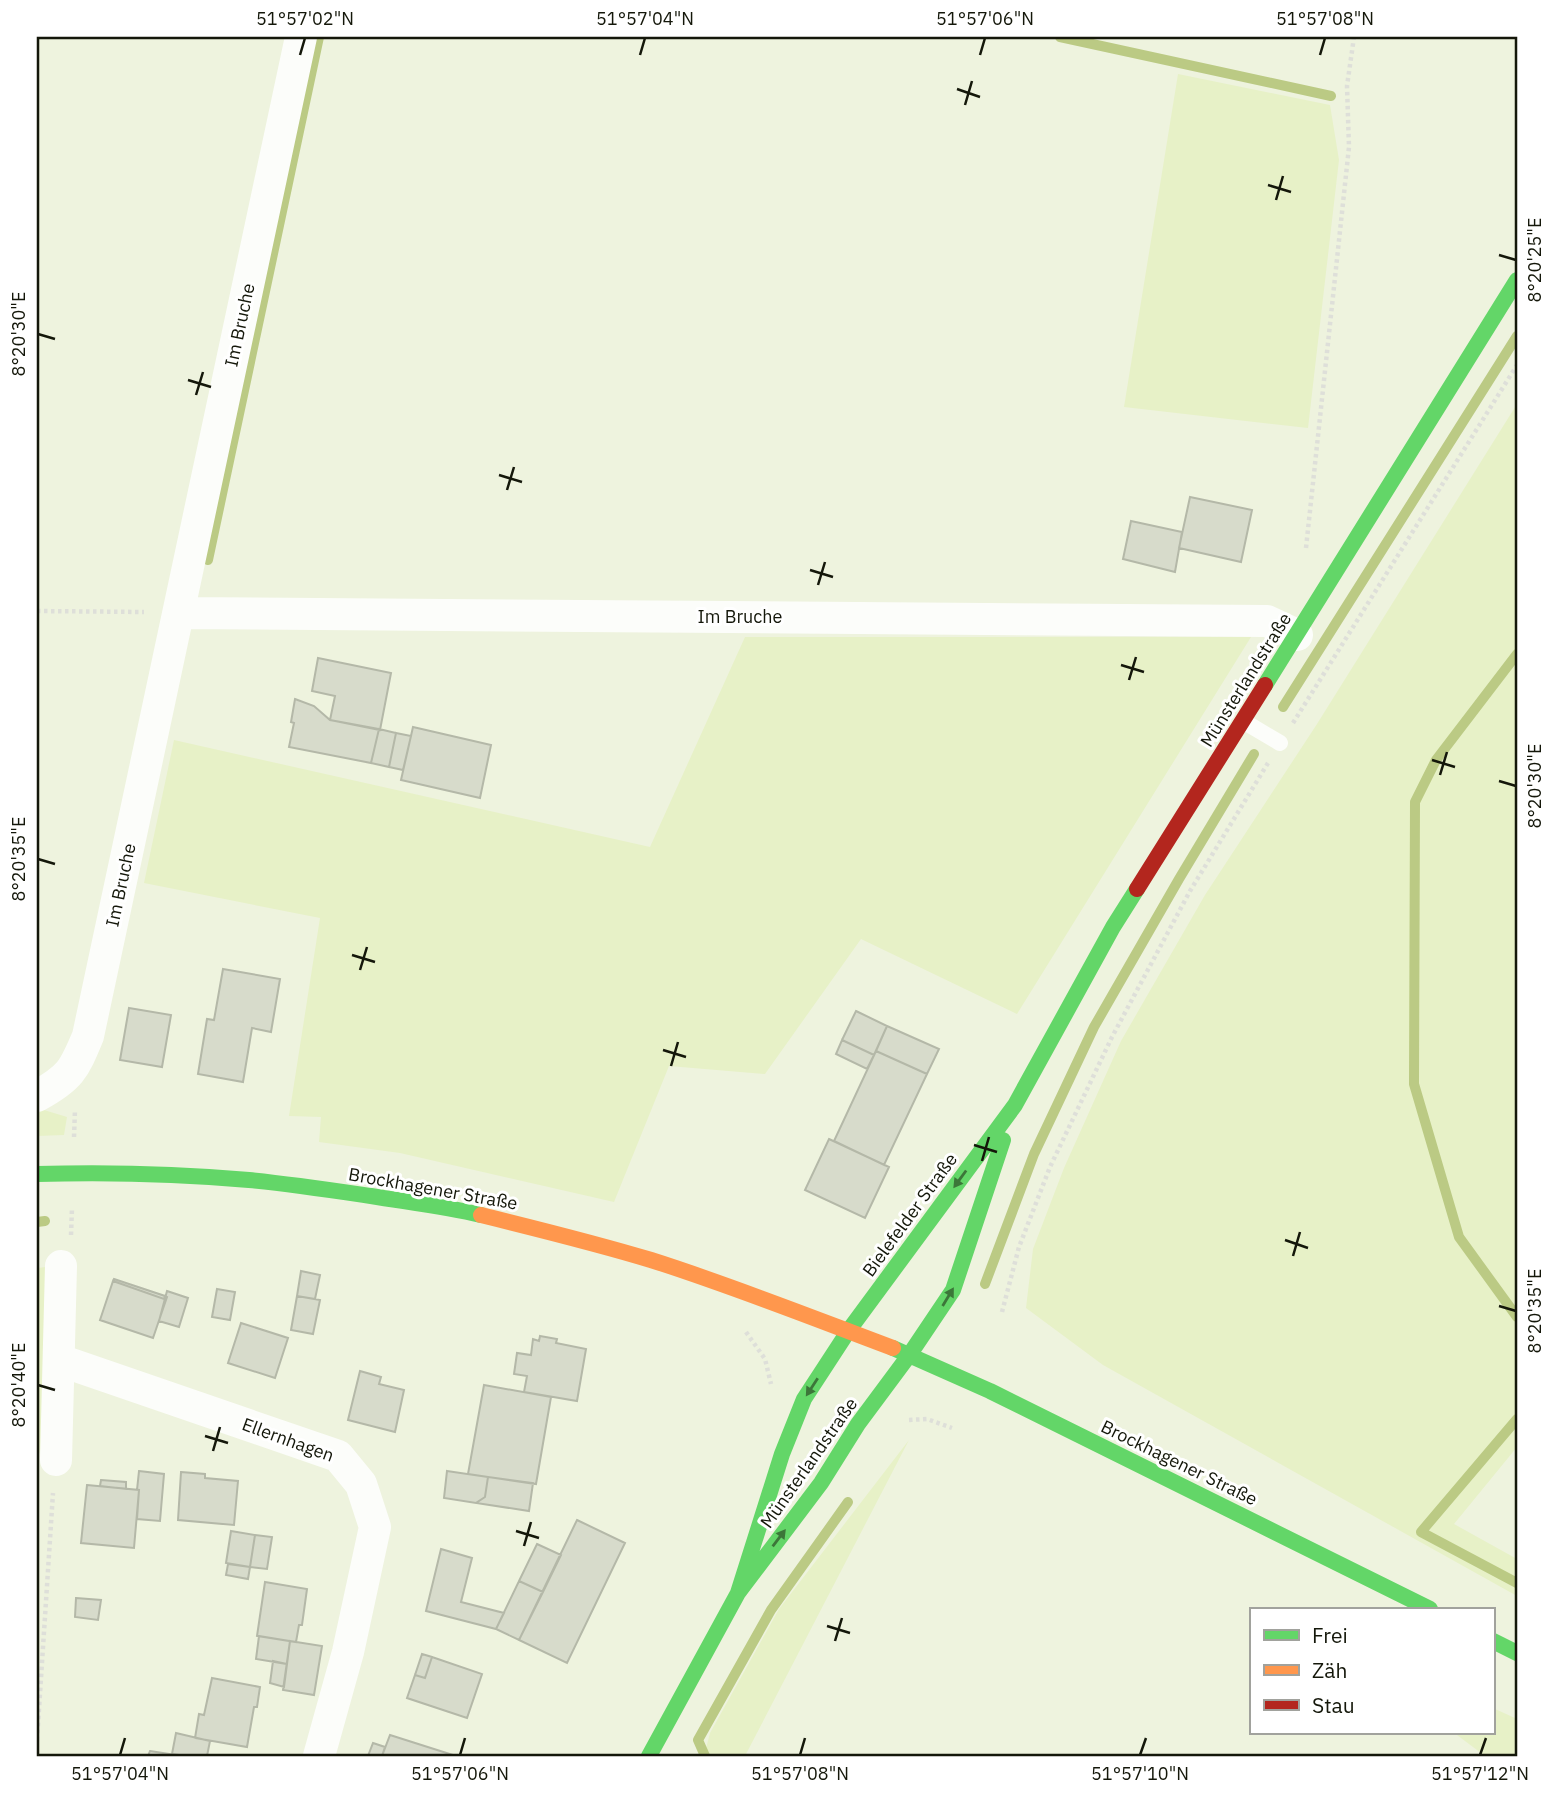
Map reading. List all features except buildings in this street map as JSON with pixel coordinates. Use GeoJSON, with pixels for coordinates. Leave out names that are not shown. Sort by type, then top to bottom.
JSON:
{"type":"FeatureCollection","features":[{"type":"Feature","properties":{"kind":"main road","name":"Münsterlandstraße"},"geometry":{"type":"LineString","coordinates":[[1015,1105],[1113,928],[1517,280]]}},
{"type":"Feature","properties":{"kind":"main road","name":"Bielefelder Straße"},"geometry":{"type":"LineString","coordinates":[[849,1330],[1015,1105]]}},
{"type":"Feature","properties":{"kind":"main road"},"geometry":{"type":"LineString","coordinates":[[910,1354],[953,1290],[1015,1105]]}},
{"type":"Feature","properties":{"kind":"main road","name":"Brockhagener Straße"},"geometry":{"type":"LineString","coordinates":[[37,1174],[249,1180],[355,1194],[460,1210],[564,1235],[653,1261],[910,1354],[1428,1608]]}},
{"type":"Feature","properties":{"kind":"main road","name":"Münsterlandstraße"},"geometry":{"type":"LineString","coordinates":[[738,1593],[782,1454],[804,1399],[849,1330]]}},
{"type":"Feature","properties":{"kind":"main road","name":"Münsterlandstraße"},"geometry":{"type":"LineString","coordinates":[[649,1756],[738,1593],[821,1483],[858,1424],[910,1354]]}},
{"type":"Feature","properties":{"kind":"main road"},"geometry":{"type":"LineString","coordinates":[[1494,1642],[1517,1653]]}},
{"type":"Feature","properties":{"kind":"street","name":"Im Bruche"},"geometry":{"type":"LineString","coordinates":[[48,1090],[77,1063],[88,1036],[301,37]]}},
{"type":"Feature","properties":{"kind":"street","name":"Im Bruche"},"geometry":{"type":"LineString","coordinates":[[180,613],[1268,621],[1297,635]]}},
{"type":"Feature","properties":{"kind":"street"},"geometry":{"type":"LineString","coordinates":[[55,1474],[61,1266]]}},
{"type":"Feature","properties":{"kind":"street","name":"Ellernhagen"},"geometry":{"type":"LineString","coordinates":[[59,1360],[338,1456],[362,1484],[375,1527],[348,1652],[319,1756]]}},
{"type":"Feature","properties":{"kind":"lane"},"geometry":{"type":"LineString","coordinates":[[1243,722],[1280,743]]}},
{"type":"Feature","properties":{"kind":"path"},"geometry":{"type":"LineString","coordinates":[[1325,589],[1306,554],[1349,147],[1346,86],[1354,37]]}},
{"type":"Feature","properties":{"kind":"path"},"geometry":{"type":"LineString","coordinates":[[1002,1312],[1019,1247],[1050,1167],[1106,1049],[1191,891],[1280,743],[1517,365]]}},
{"type":"Feature","properties":{"kind":"path"},"geometry":{"type":"LineString","coordinates":[[37,611],[180,613]]}},
{"type":"Feature","properties":{"kind":"path"},"geometry":{"type":"LineString","coordinates":[[48,1090],[75,1102],[70,1253],[61,1266]]}},
{"type":"Feature","properties":{"kind":"path"},"geometry":{"type":"LineString","coordinates":[[744,1329],[765,1359],[771,1385]]}},
{"type":"Feature","properties":{"kind":"path"},"geometry":{"type":"LineString","coordinates":[[906,1420],[927,1419],[952,1428]]}},
{"type":"Feature","properties":{"kind":"path"},"geometry":{"type":"LineString","coordinates":[[37,1740],[55,1474]]}},
{"type":"Feature","properties":{"kind":"green space"},"geometry":{"type":"Polygon","coordinates":[[[1178,74],[1330,105],[1339,160],[1308,428],[1124,407],[1178,74]]]}},
{"type":"Feature","properties":{"kind":"green space"},"geometry":{"type":"Polygon","coordinates":[[[1517,404],[1517,1447],[1454,1524],[1517,1559],[1517,1596],[1103,1365],[1026,1308],[1033,1249],[1064,1168],[1121,1041],[1205,895],[1317,724],[1517,404]]]}},
{"type":"Feature","properties":{"kind":"green space"},"geometry":{"type":"Polygon","coordinates":[[[745,637],[1251,637],[1017,1014],[861,939],[765,1074],[669,1066],[614,1202],[400,1153],[319,1142],[321,1117],[289,1116],[320,918],[144,883],[174,740],[650,847],[745,637]]]}},
{"type":"Feature","properties":{"kind":"green space"},"geometry":{"type":"Polygon","coordinates":[[[44,1110],[67,1117],[64,1135],[37,1136],[37,1112],[44,1110]]]}},
{"type":"Feature","properties":{"kind":"green space"},"geometry":{"type":"Polygon","coordinates":[[[46,1267],[41,1449],[37,1459],[37,1268],[46,1267]]]}},
{"type":"Feature","properties":{"kind":"green space"},"geometry":{"type":"Polygon","coordinates":[[[909,1440],[745,1756],[704,1756],[710,1733],[779,1609],[909,1440]]]}},
{"type":"Feature","properties":{"kind":"green space"},"geometry":{"type":"Polygon","coordinates":[[[1494,1708],[1517,1719],[1517,1756],[1485,1756],[1456,1734],[1494,1734],[1494,1708]]]}},
{"type":"Feature","properties":{"kind":"waterway"},"geometry":{"type":"LineString","coordinates":[[208,560],[319,37]]}},
{"type":"Feature","properties":{"kind":"waterway"},"geometry":{"type":"LineString","coordinates":[[1060,37],[1331,96]]}},
{"type":"Feature","properties":{"kind":"waterway"},"geometry":{"type":"LineString","coordinates":[[1283,707],[1517,336]]}},
{"type":"Feature","properties":{"kind":"waterway"},"geometry":{"type":"LineString","coordinates":[[1517,654],[1436,760],[1415,802],[1414,1084],[1459,1237],[1517,1317]]}},
{"type":"Feature","properties":{"kind":"waterway"},"geometry":{"type":"LineString","coordinates":[[985,1284],[1034,1154],[1094,1027],[1254,754]]}},
{"type":"Feature","properties":{"kind":"waterway"},"geometry":{"type":"LineString","coordinates":[[37,1222],[45,1221]]}},
{"type":"Feature","properties":{"kind":"waterway"},"geometry":{"type":"LineString","coordinates":[[1517,1419],[1421,1532],[1517,1583]]}},
{"type":"Feature","properties":{"kind":"waterway"},"geometry":{"type":"LineString","coordinates":[[705,1756],[698,1740],[771,1610],[848,1502]]}},
{"type":"Feature","properties":{"kind":"traffic: fast"},"geometry":{"type":"LineString","coordinates":[[1265,685],[1517,280]]}},
{"type":"Feature","properties":{"kind":"traffic: fast"},"geometry":{"type":"LineString","coordinates":[[738,1593],[782,1454],[804,1399],[849,1330],[1015,1105],[1113,927],[1137,889]]}},
{"type":"Feature","properties":{"kind":"traffic: fast"},"geometry":{"type":"LineString","coordinates":[[649,1756],[738,1593],[821,1483],[858,1424],[953,1290],[1003,1140]]}},
{"type":"Feature","properties":{"kind":"traffic: fast"},"geometry":{"type":"LineString","coordinates":[[37,1174],[143,1174],[249,1180],[371,1196],[481,1215]]}},
{"type":"Feature","properties":{"kind":"traffic: fast"},"geometry":{"type":"LineString","coordinates":[[893,1348],[990,1391],[1428,1608]]}},
{"type":"Feature","properties":{"kind":"traffic: fast"},"geometry":{"type":"LineString","coordinates":[[1494,1642],[1517,1653]]}},
{"type":"Feature","properties":{"kind":"traffic: slow"},"geometry":{"type":"LineString","coordinates":[[481,1215],[651,1260],[743,1291],[893,1348]]}},
{"type":"Feature","properties":{"kind":"traffic: jam"},"geometry":{"type":"LineString","coordinates":[[1137,889],[1265,685]]}}]}
